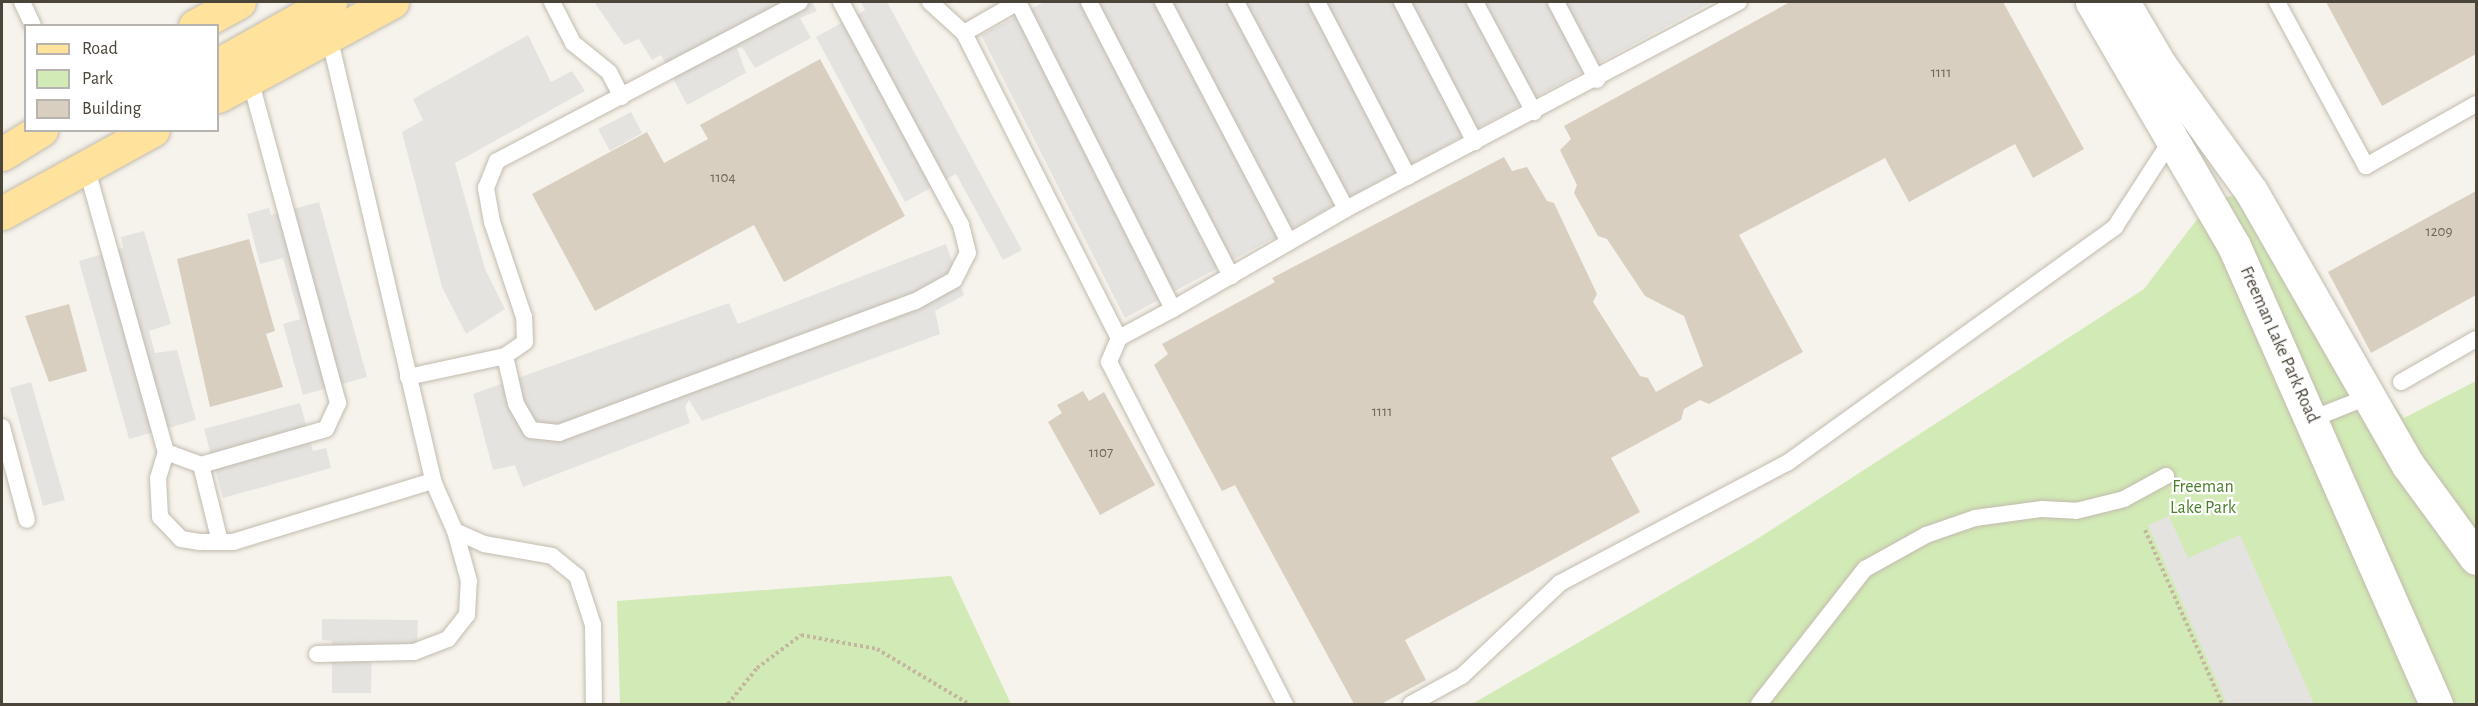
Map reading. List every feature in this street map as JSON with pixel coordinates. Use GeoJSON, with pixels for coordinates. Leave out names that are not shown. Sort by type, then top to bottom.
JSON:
{"type":"FeatureCollection","features":[{"type":"Feature","properties":{"kind":"main road"},"geometry":{"type":"LineString","coordinates":[[199,24],[239,2]]}},
{"type":"Feature","properties":{"kind":"main road"},"geometry":{"type":"LineString","coordinates":[[219,64],[330,2]]}},
{"type":"Feature","properties":{"kind":"main road"},"geometry":{"type":"LineString","coordinates":[[219,95],[392,2]]}},
{"type":"Feature","properties":{"kind":"main road"},"geometry":{"type":"LineString","coordinates":[[2,129],[24,117]]}},
{"type":"Feature","properties":{"kind":"main road"},"geometry":{"type":"LineString","coordinates":[[2,154],[38,132]]}},
{"type":"Feature","properties":{"kind":"main road"},"geometry":{"type":"LineString","coordinates":[[2,213],[86,166],[123,140],[147,132]]}},
{"type":"Feature","properties":{"kind":"street","name":"Freeman Lake Park Road"},"geometry":{"type":"LineString","coordinates":[[2092,2],[2234,246],[2436,705]]}},
{"type":"Feature","properties":{"kind":"street"},"geometry":{"type":"LineString","coordinates":[[2123,2],[2160,65],[2251,191],[2408,465],[2472,549]]}},
{"type":"Feature","properties":{"kind":"lane"},"geometry":{"type":"LineString","coordinates":[[22,2],[32,24]]}},
{"type":"Feature","properties":{"kind":"lane"},"geometry":{"type":"LineString","coordinates":[[552,2],[573,43],[609,72],[622,97]]}},
{"type":"Feature","properties":{"kind":"lane"},"geometry":{"type":"LineString","coordinates":[[408,377],[505,356],[525,342],[524,317],[492,222],[486,188],[497,160],[622,97],[800,2]]}},
{"type":"Feature","properties":{"kind":"lane"},"geometry":{"type":"LineString","coordinates":[[505,356],[516,404],[531,430],[559,433],[914,302],[954,279],[968,253],[961,225],[841,2]]}},
{"type":"Feature","properties":{"kind":"lane"},"geometry":{"type":"LineString","coordinates":[[930,2],[964,33],[1119,338]]}},
{"type":"Feature","properties":{"kind":"lane"},"geometry":{"type":"LineString","coordinates":[[964,33],[1018,2],[1173,309]]}},
{"type":"Feature","properties":{"kind":"lane"},"geometry":{"type":"LineString","coordinates":[[1089,2],[1231,276]]}},
{"type":"Feature","properties":{"kind":"lane"},"geometry":{"type":"LineString","coordinates":[[1163,2],[1289,242]]}},
{"type":"Feature","properties":{"kind":"lane"},"geometry":{"type":"LineString","coordinates":[[1236,2],[1346,209]]}},
{"type":"Feature","properties":{"kind":"lane"},"geometry":{"type":"LineString","coordinates":[[1317,2],[1408,177]]}},
{"type":"Feature","properties":{"kind":"lane"},"geometry":{"type":"LineString","coordinates":[[1402,2],[1475,142]]}},
{"type":"Feature","properties":{"kind":"lane"},"geometry":{"type":"LineString","coordinates":[[1475,2],[1534,112]]}},
{"type":"Feature","properties":{"kind":"lane"},"geometry":{"type":"LineString","coordinates":[[1556,2],[1597,80]]}},
{"type":"Feature","properties":{"kind":"lane"},"geometry":{"type":"LineString","coordinates":[[1285,705],[1109,362],[1119,338],[1346,209],[1597,80],[1739,2]]}},
{"type":"Feature","properties":{"kind":"lane"},"geometry":{"type":"LineString","coordinates":[[2277,2],[2366,166],[2476,104]]}},
{"type":"Feature","properties":{"kind":"lane"},"geometry":{"type":"LineString","coordinates":[[317,654],[414,652],[448,639],[467,615],[469,581],[455,531],[434,481],[329,36]]}},
{"type":"Feature","properties":{"kind":"lane"},"geometry":{"type":"LineString","coordinates":[[166,452],[201,465],[313,435],[326,429],[338,403],[250,79]]}},
{"type":"Feature","properties":{"kind":"lane"},"geometry":{"type":"LineString","coordinates":[[1412,705],[1462,676],[1560,583],[1787,464],[2115,226],[2172,139]]}},
{"type":"Feature","properties":{"kind":"lane"},"geometry":{"type":"LineString","coordinates":[[86,166],[166,452],[158,478],[160,517],[181,538],[220,542],[434,481]]}},
{"type":"Feature","properties":{"kind":"lane"},"geometry":{"type":"LineString","coordinates":[[2401,382],[2476,339]]}},
{"type":"Feature","properties":{"kind":"lane"},"geometry":{"type":"LineString","coordinates":[[2312,419],[2370,396]]}},
{"type":"Feature","properties":{"kind":"lane"},"geometry":{"type":"LineString","coordinates":[[2,427],[27,520]]}},
{"type":"Feature","properties":{"kind":"lane"},"geometry":{"type":"LineString","coordinates":[[201,465],[220,542]]}},
{"type":"Feature","properties":{"kind":"lane"},"geometry":{"type":"LineString","coordinates":[[1759,705],[1865,569],[1926,535],[1975,518],[2042,508],[2076,511],[2124,500],[2166,476]]}},
{"type":"Feature","properties":{"kind":"lane"},"geometry":{"type":"LineString","coordinates":[[455,531],[484,544],[552,556],[577,576],[593,625],[594,705]]}},
{"type":"Feature","properties":{"kind":"path"},"geometry":{"type":"LineString","coordinates":[[2145,530],[2222,705]]}},
{"type":"Feature","properties":{"kind":"path"},"geometry":{"type":"LineString","coordinates":[[728,705],[757,668],[801,635],[859,644],[913,668],[969,705]]}},
{"type":"Feature","properties":{"kind":"green space","name":"Freeman Lake Park"},"geometry":{"type":"Polygon","coordinates":[[[2251,191],[2297,278],[2404,418],[2476,381],[2476,704],[1472,704],[1754,541],[2144,289],[2211,201],[2251,191]]]}},
{"type":"Feature","properties":{"kind":"green space"},"geometry":{"type":"Polygon","coordinates":[[[951,576],[1011,704],[620,704],[617,601],[951,576]]]}},
{"type":"Feature","properties":{"kind":"shaded area"},"geometry":{"type":"Polygon","coordinates":[[[594,2],[812,2],[817,11],[800,18],[811,38],[755,68],[742,47],[737,48],[746,73],[687,105],[661,55],[652,60],[639,39],[624,45],[594,2]]]}},
{"type":"Feature","properties":{"kind":"shaded area"},"geometry":{"type":"Polygon","coordinates":[[[861,2],[887,2],[1022,250],[1003,260],[956,174],[905,202],[816,37],[865,10],[861,2]]]}},
{"type":"Feature","properties":{"kind":"shaded area"},"geometry":{"type":"Polygon","coordinates":[[[1044,2],[1712,2],[1125,318],[981,35],[1044,2]]]}},
{"type":"Feature","properties":{"kind":"shaded area"},"geometry":{"type":"Polygon","coordinates":[[[528,35],[551,82],[572,71],[585,91],[455,163],[485,269],[505,309],[466,334],[442,287],[402,132],[423,120],[413,99],[528,35]]]}},
{"type":"Feature","properties":{"kind":"shaded area"},"geometry":{"type":"Polygon","coordinates":[[[631,112],[642,133],[610,151],[598,129],[631,112]]]}},
{"type":"Feature","properties":{"kind":"shaded area"},"geometry":{"type":"Polygon","coordinates":[[[319,202],[367,377],[303,395],[283,324],[300,319],[283,258],[260,264],[247,214],[269,208],[271,215],[319,202]]]}},
{"type":"Feature","properties":{"kind":"shaded area"},"geometry":{"type":"Polygon","coordinates":[[[144,231],[171,324],[149,331],[155,353],[177,350],[196,420],[129,439],[79,261],[123,248],[121,237],[144,231]]]}},
{"type":"Feature","properties":{"kind":"shaded area"},"geometry":{"type":"Polygon","coordinates":[[[946,244],[964,295],[935,311],[940,334],[702,421],[689,400],[685,407],[690,423],[523,487],[515,465],[493,470],[473,394],[729,303],[738,324],[946,244]]]}},
{"type":"Feature","properties":{"kind":"shaded area"},"geometry":{"type":"Polygon","coordinates":[[[31,382],[65,500],[43,506],[10,388],[31,382]]]}},
{"type":"Feature","properties":{"kind":"shaded area"},"geometry":{"type":"Polygon","coordinates":[[[300,403],[313,451],[326,448],[331,468],[223,498],[204,429],[300,403]]]}},
{"type":"Feature","properties":{"kind":"shaded area"},"geometry":{"type":"Polygon","coordinates":[[[2169,516],[2188,558],[2240,535],[2314,704],[2227,704],[2148,525],[2169,516]]]}},
{"type":"Feature","properties":{"kind":"shaded area"},"geometry":{"type":"Polygon","coordinates":[[[322,619],[418,620],[417,645],[372,644],[371,693],[332,693],[332,641],[322,640],[322,619]]]}},
{"type":"Feature","properties":{"kind":"building"},"geometry":{"type":"Polygon","coordinates":[[[1790,2],[2003,2],[2084,149],[2033,178],[2015,144],[1909,202],[1885,158],[1739,235],[1803,352],[1709,404],[1700,400],[1684,409],[1681,420],[1611,458],[1640,512],[1405,640],[1426,680],[1381,704],[1354,704],[1235,485],[1222,491],[1154,365],[1168,354],[1162,344],[1275,282],[1272,278],[1504,157],[1512,171],[1527,167],[1547,201],[1554,203],[1597,294],[1593,302],[1640,376],[1648,378],[1656,392],[1703,366],[1684,316],[1645,296],[1607,239],[1598,236],[1574,193],[1577,185],[1560,150],[1571,139],[1564,126],[1790,2]]]}},
{"type":"Feature","properties":{"kind":"building"},"geometry":{"type":"Polygon","coordinates":[[[2326,2],[2476,2],[2476,54],[2382,106],[2326,2]]]}},
{"type":"Feature","properties":{"kind":"building"},"geometry":{"type":"Polygon","coordinates":[[[820,59],[905,216],[784,282],[754,225],[595,311],[532,194],[647,132],[664,163],[708,139],[700,125],[820,59]]]}},
{"type":"Feature","properties":{"kind":"building"},"geometry":{"type":"Polygon","coordinates":[[[2476,191],[2476,295],[2371,353],[2328,272],[2476,191]]]}},
{"type":"Feature","properties":{"kind":"building"},"geometry":{"type":"Polygon","coordinates":[[[249,239],[275,331],[266,334],[283,387],[210,407],[177,259],[249,239]]]}},
{"type":"Feature","properties":{"kind":"building"},"geometry":{"type":"Polygon","coordinates":[[[69,304],[87,371],[49,382],[25,316],[69,304]]]}},
{"type":"Feature","properties":{"kind":"building"},"geometry":{"type":"Polygon","coordinates":[[[1083,391],[1089,401],[1104,392],[1155,485],[1100,515],[1048,422],[1062,413],[1057,405],[1083,391]]]}}]}
